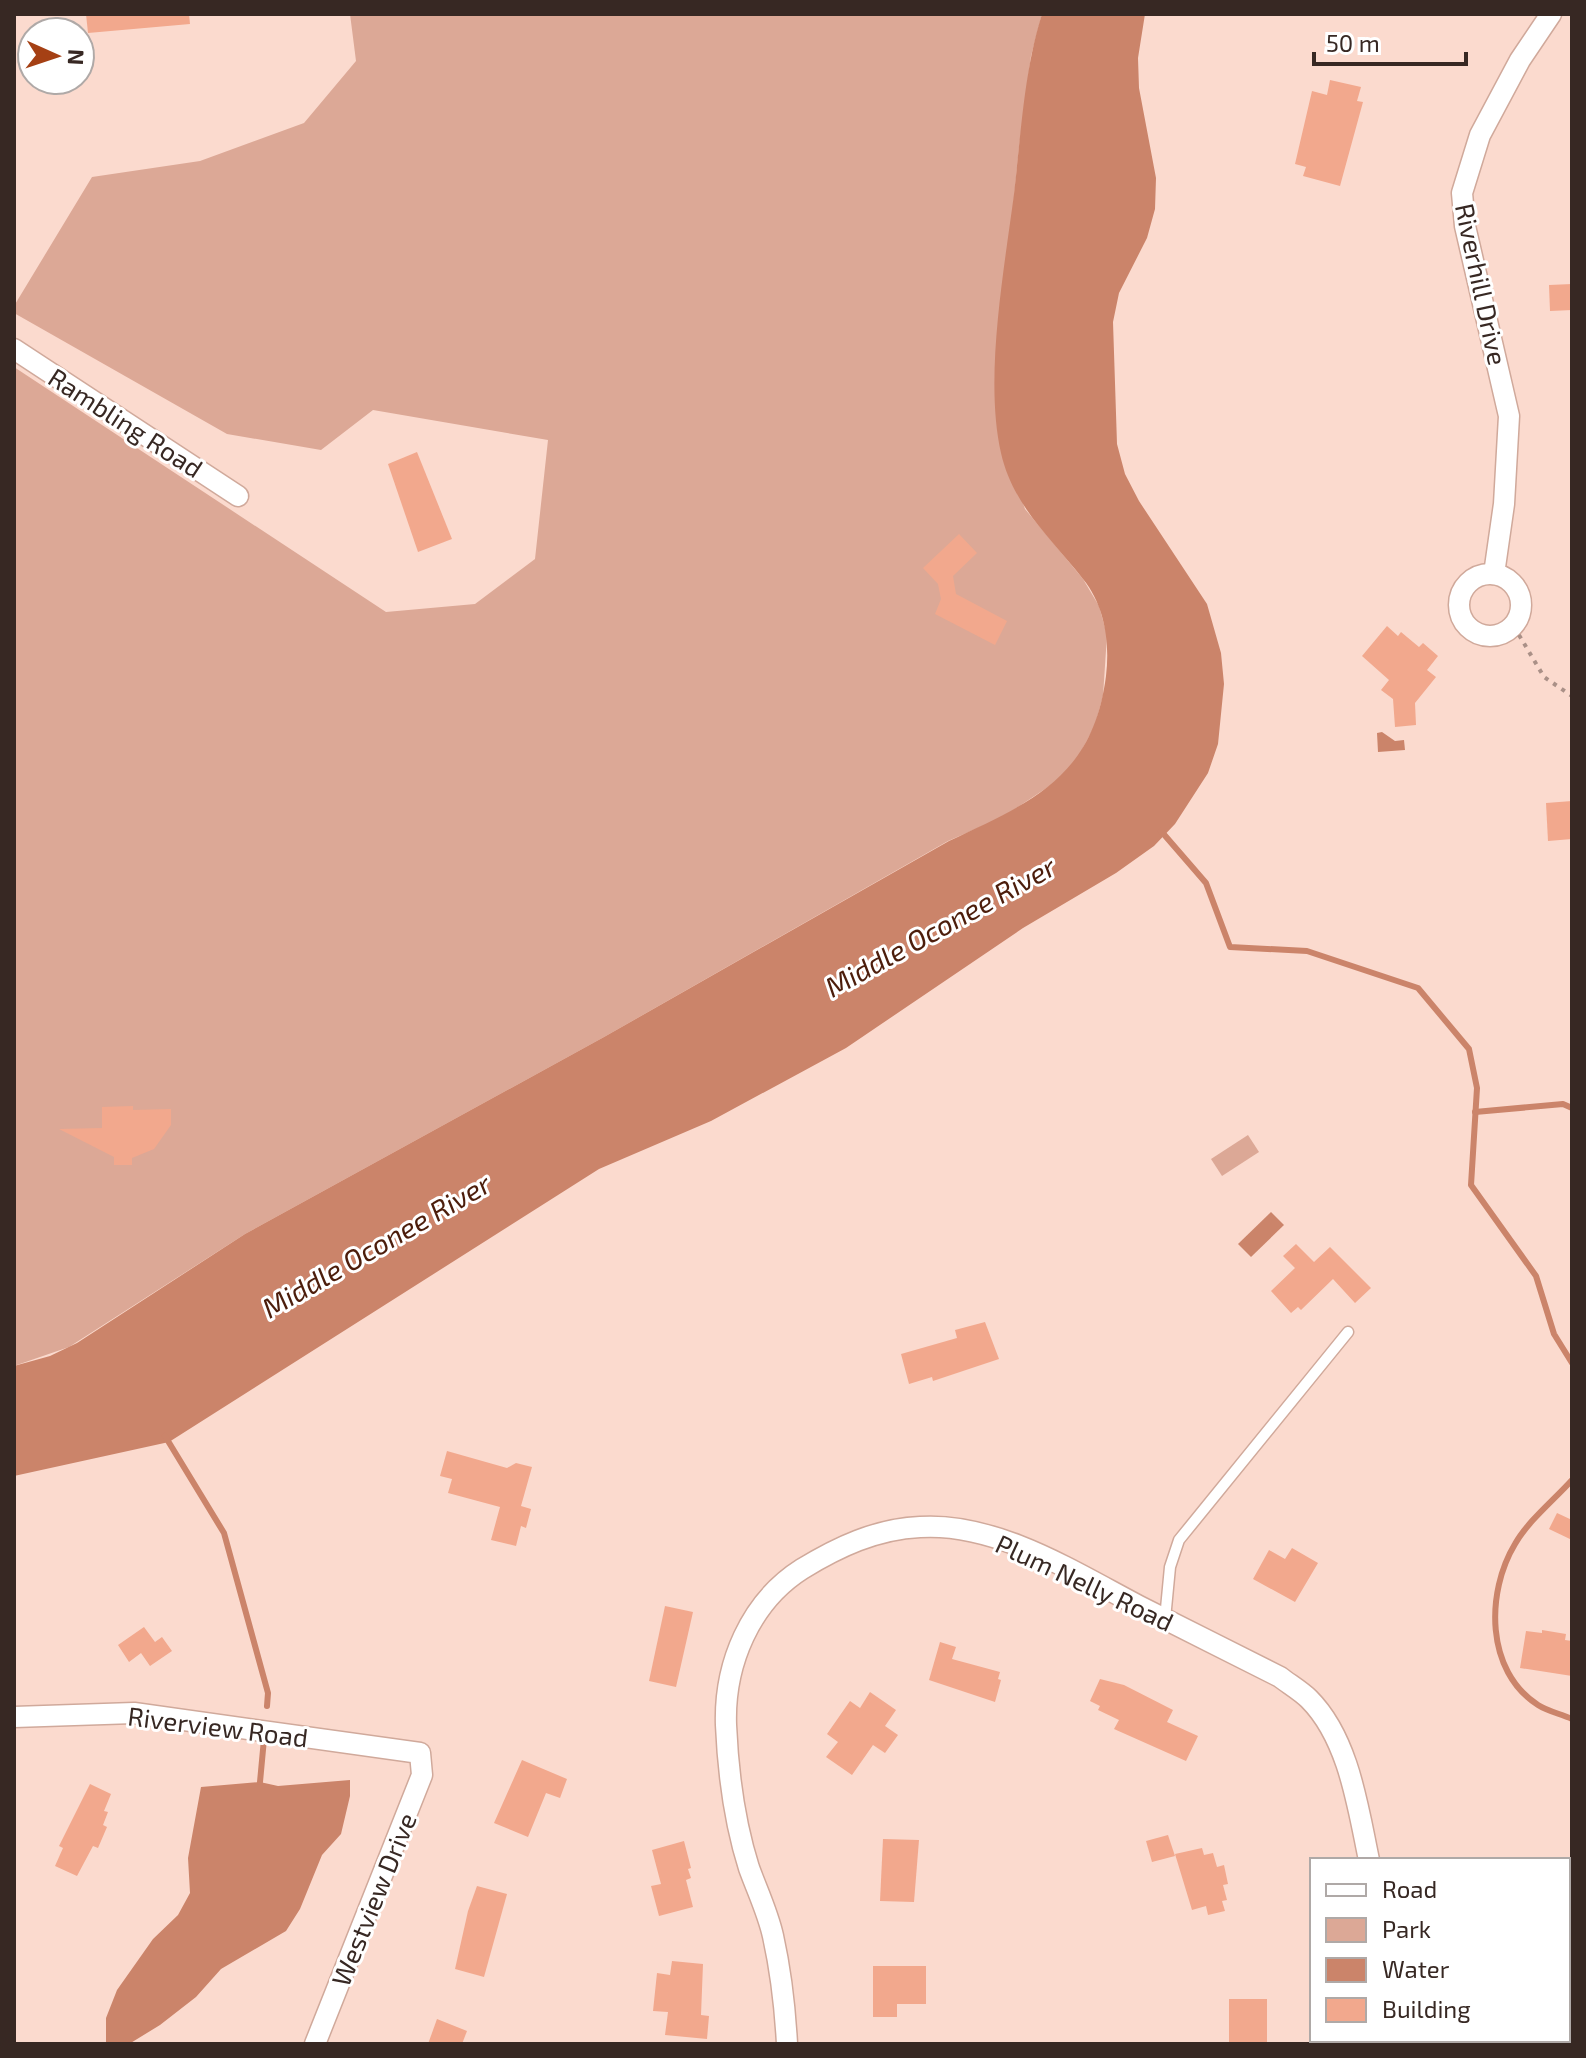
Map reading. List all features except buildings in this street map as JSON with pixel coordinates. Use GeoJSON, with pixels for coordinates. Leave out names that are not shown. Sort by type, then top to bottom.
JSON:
{"type":"FeatureCollection","features":[{"type":"Feature","properties":{"kind":"street","name":"Riverhill Drive"},"geometry":{"type":"LineString","coordinates":[[1494,574],[1504,504],[1509,416],[1465,226],[1462,193],[1480,135],[1520,60],[1551,14]]}},
{"type":"Feature","properties":{"kind":"street","name":"Rambling Road"},"geometry":{"type":"LineString","coordinates":[[14,349],[238,496]]}},
{"type":"Feature","properties":{"kind":"street","name":"Plum Nelly Road"},"geometry":{"type":"LineString","coordinates":[[787,2044],[784,1991],[773,1933],[748,1864],[731,1777],[726,1722],[731,1671],[748,1625],[779,1584],[827,1554],[867,1536],[926,1527],[973,1532],[1023,1549],[1280,1677],[1311,1700],[1333,1736],[1355,1790],[1369,1858]]}},
{"type":"Feature","properties":{"kind":"street","name":"Riverview Road"},"geometry":{"type":"LineString","coordinates":[[14,1717],[134,1713],[420,1753]]}},
{"type":"Feature","properties":{"kind":"street","name":"Westview Drive"},"geometry":{"type":"LineString","coordinates":[[315,2044],[422,1775],[420,1753]]}},
{"type":"Feature","properties":{"kind":"lane"},"geometry":{"type":"LineString","coordinates":[[1165,1619],[1170,1567],[1179,1540],[1348,1332]]}},
{"type":"Feature","properties":{"kind":"path"},"geometry":{"type":"LineString","coordinates":[[1519,635],[1544,677],[1572,696]]}},
{"type":"Feature","properties":{"kind":"green space"},"geometry":{"type":"Polygon","coordinates":[[[350,14],[1042,14],[1031,56],[1019,147],[995,390],[999,433],[1025,509],[1083,579],[1099,606],[1107,635],[1103,696],[1095,725],[1075,763],[1054,783],[1003,817],[948,841],[604,1037],[245,1234],[69,1347],[14,1366],[14,367],[386,612],[475,604],[535,559],[548,440],[373,410],[321,450],[227,434],[14,313],[14,306],[92,177],[200,161],[304,123],[356,61],[350,14]]]}},
{"type":"Feature","properties":{"kind":"green space"},"geometry":{"type":"Polygon","coordinates":[[[1248,1135],[1259,1152],[1222,1176],[1211,1159],[1248,1135]]]}},
{"type":"Feature","properties":{"kind":"water","name":"Middle Oconee River"},"geometry":{"type":"Polygon","coordinates":[[[1042,14],[1145,14],[1138,58],[1139,88],[1156,178],[1155,209],[1147,238],[1119,293],[1113,322],[1117,444],[1125,474],[1139,501],[1207,604],[1221,653],[1224,684],[1218,744],[1208,773],[1175,824],[1154,846],[1116,873],[1023,928],[846,1048],[711,1121],[599,1169],[169,1442],[14,1476],[14,1366],[50,1356],[77,1343],[245,1234],[604,1037],[949,841],[1007,813],[1054,782],[1072,762],[1088,739],[1099,710],[1107,663],[1104,625],[1096,601],[1083,579],[1034,520],[1014,489],[1001,453],[994,392],[997,324],[1024,103],[1042,14]]]}},
{"type":"Feature","properties":{"kind":"water"},"geometry":{"type":"Polygon","coordinates":[[[1382,732],[1395,741],[1404,740],[1405,750],[1378,752],[1377,733],[1382,732]]]}},
{"type":"Feature","properties":{"kind":"water"},"geometry":{"type":"Polygon","coordinates":[[[1271,1212],[1284,1225],[1251,1257],[1238,1244],[1271,1212]]]}},
{"type":"Feature","properties":{"kind":"water"},"geometry":{"type":"Polygon","coordinates":[[[350,1780],[350,1796],[341,1834],[322,1855],[300,1909],[286,1931],[221,1969],[196,1997],[160,2025],[129,2044],[106,2044],[106,2018],[117,1990],[153,1939],[178,1915],[190,1893],[188,1858],[201,1787],[260,1782],[278,1786],[350,1780]]]}},
{"type":"Feature","properties":{"kind":"waterway"},"geometry":{"type":"LineString","coordinates":[[1161,831],[1206,883],[1230,947],[1307,951],[1418,988],[1469,1049],[1477,1088],[1471,1185],[1536,1276],[1554,1334],[1572,1363]]}},
{"type":"Feature","properties":{"kind":"waterway"},"geometry":{"type":"LineString","coordinates":[[1475,1112],[1563,1104],[1572,1108]]}},
{"type":"Feature","properties":{"kind":"waterway"},"geometry":{"type":"LineString","coordinates":[[165,1436],[224,1533],[268,1693],[267,1706]]}},
{"type":"Feature","properties":{"kind":"waterway"},"geometry":{"type":"LineString","coordinates":[[1572,1480],[1520,1535],[1505,1563],[1496,1607],[1500,1652],[1508,1672],[1521,1690],[1538,1705],[1572,1719]]}},
{"type":"Feature","properties":{"kind":"waterway"},"geometry":{"type":"LineString","coordinates":[[260,1782],[264,1739]]}}]}
